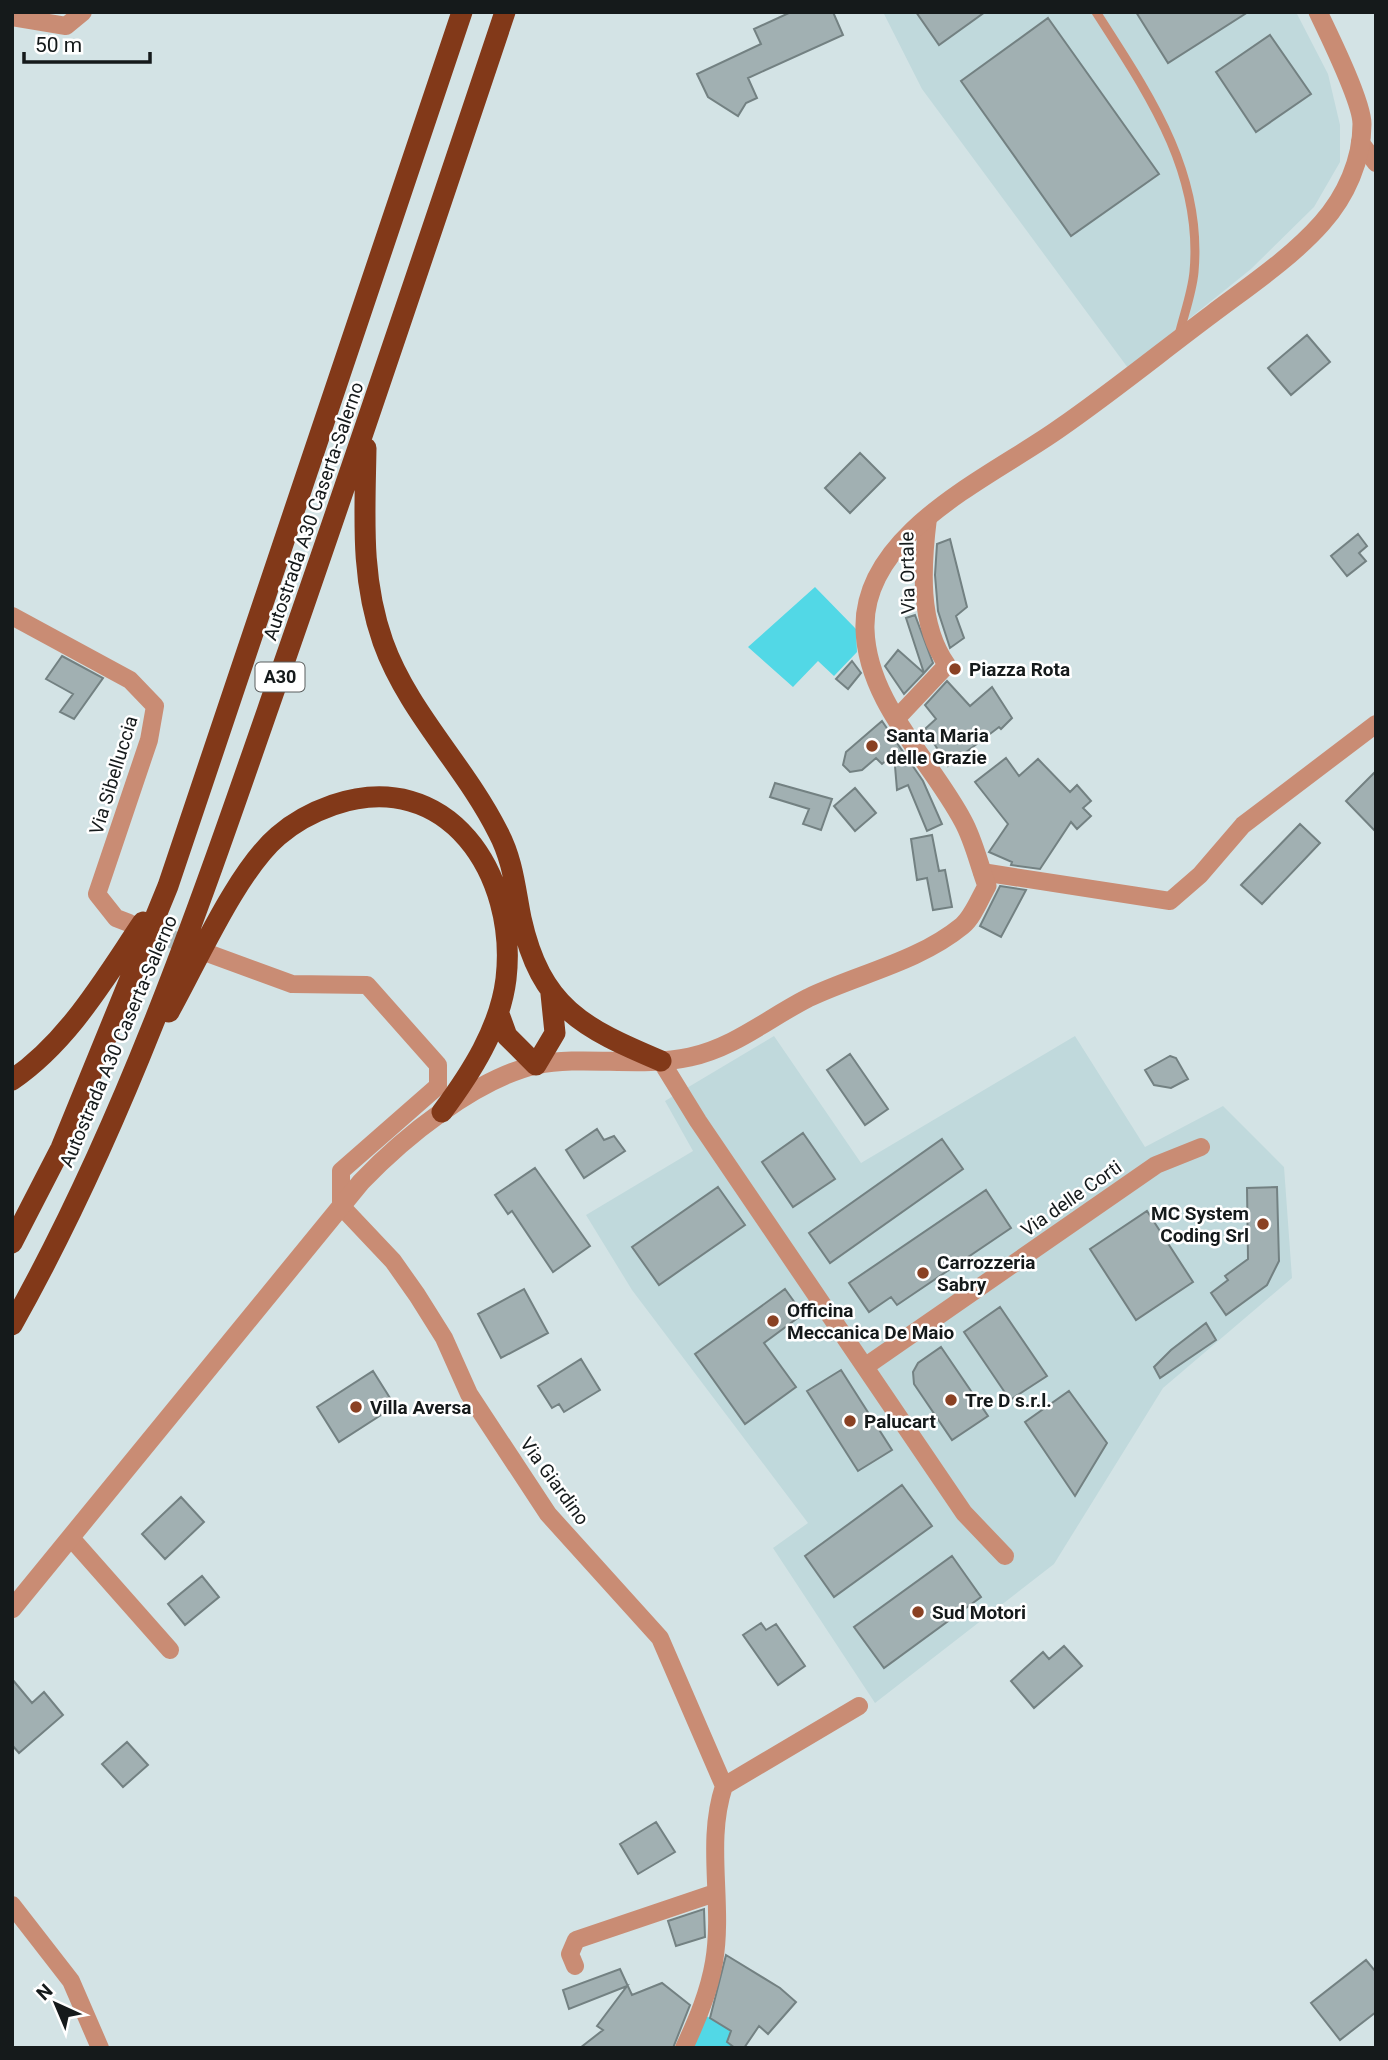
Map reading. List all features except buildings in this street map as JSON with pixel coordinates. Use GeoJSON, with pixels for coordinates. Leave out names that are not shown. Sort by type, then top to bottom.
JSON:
{"type":"FeatureCollection","features":[{"type":"Feature","properties":{"kind":"highway","name":"Autostrada A30 Caserta-Salerno"},"geometry":{"type":"LineString","coordinates":[[12,1243],[61,1148],[168,886],[462,12]]}},
{"type":"Feature","properties":{"kind":"highway","name":"Autostrada A30 Caserta-Salerno"},"geometry":{"type":"LineString","coordinates":[[12,1325],[49,1259],[132,1077],[212,872],[366,428],[505,12]]}},
{"type":"Feature","properties":{"kind":"highway"},"geometry":{"type":"LineString","coordinates":[[366,428],[364,563],[383,642],[409,693],[496,827],[508,850],[528,946],[551,993],[576,1018],[606,1038],[661,1061]]}},
{"type":"Feature","properties":{"kind":"highway"},"geometry":{"type":"LineString","coordinates":[[132,1077],[255,861],[276,837],[297,821],[354,798],[385,796],[419,803],[448,820],[476,847],[490,872],[506,933],[506,978],[499,1014],[467,1078],[442,1112]]}},
{"type":"Feature","properties":{"kind":"highway"},"geometry":{"type":"LineString","coordinates":[[12,1080],[34,1065],[87,1005],[168,886]]}},
{"type":"Feature","properties":{"kind":"highway"},"geometry":{"type":"LineString","coordinates":[[499,1014],[507,1036],[536,1065],[555,1033],[551,993]]}},
{"type":"Feature","properties":{"kind":"street"},"geometry":{"type":"LineString","coordinates":[[12,17],[66,26],[83,12]]}},
{"type":"Feature","properties":{"kind":"street"},"geometry":{"type":"LineString","coordinates":[[12,1609],[341,1206],[387,1155],[442,1112],[495,1081],[536,1065],[661,1061],[718,1050],[815,995],[931,948],[965,924],[987,886],[964,822],[897,718],[877,680],[869,655],[865,627],[870,595],[885,561],[910,532],[1060,428],[1178,340],[1275,266],[1323,222],[1356,170],[1362,121],[1339,56],[1318,12]]}},
{"type":"Feature","properties":{"kind":"street"},"geometry":{"type":"LineString","coordinates":[[1360,142],[1376,163]]}},
{"type":"Feature","properties":{"kind":"street","name":"Via Ortale"},"geometry":{"type":"LineString","coordinates":[[897,718],[947,665],[931,631],[926,604],[924,553],[928,518]]}},
{"type":"Feature","properties":{"kind":"street","name":"Via Sibelluccia"},"geometry":{"type":"LineString","coordinates":[[12,616],[130,680],[155,706],[149,740],[97,894],[116,918],[129,923]]}},
{"type":"Feature","properties":{"kind":"street"},"geometry":{"type":"LineString","coordinates":[[982,872],[1170,901],[1200,875],[1242,825],[1376,724]]}},
{"type":"Feature","properties":{"kind":"street"},"geometry":{"type":"LineString","coordinates":[[211,954],[292,984],[367,985],[438,1065],[438,1086],[341,1171],[341,1206]]}},
{"type":"Feature","properties":{"kind":"street"},"geometry":{"type":"LineString","coordinates":[[661,1061],[698,1121],[964,1513],[1004,1556]]}},
{"type":"Feature","properties":{"kind":"street","name":"Via delle Corti"},"geometry":{"type":"LineString","coordinates":[[866,1366],[1156,1165],[1201,1147]]}},
{"type":"Feature","properties":{"kind":"street","name":"Via Giardino"},"geometry":{"type":"LineString","coordinates":[[341,1206],[393,1261],[418,1295],[444,1338],[469,1394],[548,1514],[660,1638],[724,1786]]}},
{"type":"Feature","properties":{"kind":"street"},"geometry":{"type":"LineString","coordinates":[[71,1538],[170,1650]]}},
{"type":"Feature","properties":{"kind":"street"},"geometry":{"type":"LineString","coordinates":[[684,2048],[700,2013],[714,1962],[715,1814],[724,1786],[859,1706]]}},
{"type":"Feature","properties":{"kind":"street"},"geometry":{"type":"LineString","coordinates":[[575,1966],[570,1954],[576,1940],[715,1893]]}},
{"type":"Feature","properties":{"kind":"street"},"geometry":{"type":"LineString","coordinates":[[12,1905],[71,1981],[100,2048]]}},
{"type":"Feature","properties":{"kind":"lane"},"geometry":{"type":"LineString","coordinates":[[1096,12],[1163,118],[1184,171],[1195,220],[1194,274],[1178,340]]}},
{"type":"Feature","properties":{"kind":"shaded area"},"geometry":{"type":"Polygon","coordinates":[[[883,12],[1296,12],[1328,74],[1340,125],[1340,162],[1314,207],[1251,269],[1128,368],[922,89],[883,12]]]}},
{"type":"Feature","properties":{"kind":"shaded area"},"geometry":{"type":"Polygon","coordinates":[[[815,587],[856,629],[857,652],[834,676],[818,661],[793,687],[748,647],[815,587]]]}},
{"type":"Feature","properties":{"kind":"shaded area"},"geometry":{"type":"Polygon","coordinates":[[[774,1036],[861,1163],[1075,1036],[1145,1147],[1223,1106],[1284,1167],[1292,1278],[1163,1388],[1054,1564],[875,1703],[773,1548],[808,1523],[632,1290],[586,1215],[693,1151],[665,1101],[774,1036]]]}},
{"type":"Feature","properties":{"kind":"shaded area"},"geometry":{"type":"Polygon","coordinates":[[[705,2015],[731,2031],[727,2042],[735,2048],[691,2048],[705,2015]]]}},
{"type":"Feature","properties":{"kind":"tunnel"},"geometry":{"type":"LineString","coordinates":[[139,927],[195,948]]}},
{"type":"Feature","properties":{"kind":"place","name":"Piazza Rota"},"geometry":{"type":"Point","coordinates":[955,669]}},
{"type":"Feature","properties":{"kind":"place","name":"Santa Maria delle Grazie"},"geometry":{"type":"Point","coordinates":[872,746]}},
{"type":"Feature","properties":{"kind":"place","name":"MC System Coding Srl"},"geometry":{"type":"Point","coordinates":[1263,1224]}},
{"type":"Feature","properties":{"kind":"place","name":"Carrozzeria Sabry"},"geometry":{"type":"Point","coordinates":[923,1273]}},
{"type":"Feature","properties":{"kind":"place","name":"Officina Meccanica De Maio"},"geometry":{"type":"Point","coordinates":[773,1321]}},
{"type":"Feature","properties":{"kind":"place","name":"Tre D s.r.l."},"geometry":{"type":"Point","coordinates":[951,1400]}},
{"type":"Feature","properties":{"kind":"place","name":"Villa Aversa"},"geometry":{"type":"Point","coordinates":[356,1407]}},
{"type":"Feature","properties":{"kind":"place","name":"Palucart"},"geometry":{"type":"Point","coordinates":[850,1421]}},
{"type":"Feature","properties":{"kind":"place","name":"Sud Motori"},"geometry":{"type":"Point","coordinates":[918,1612]}}]}
